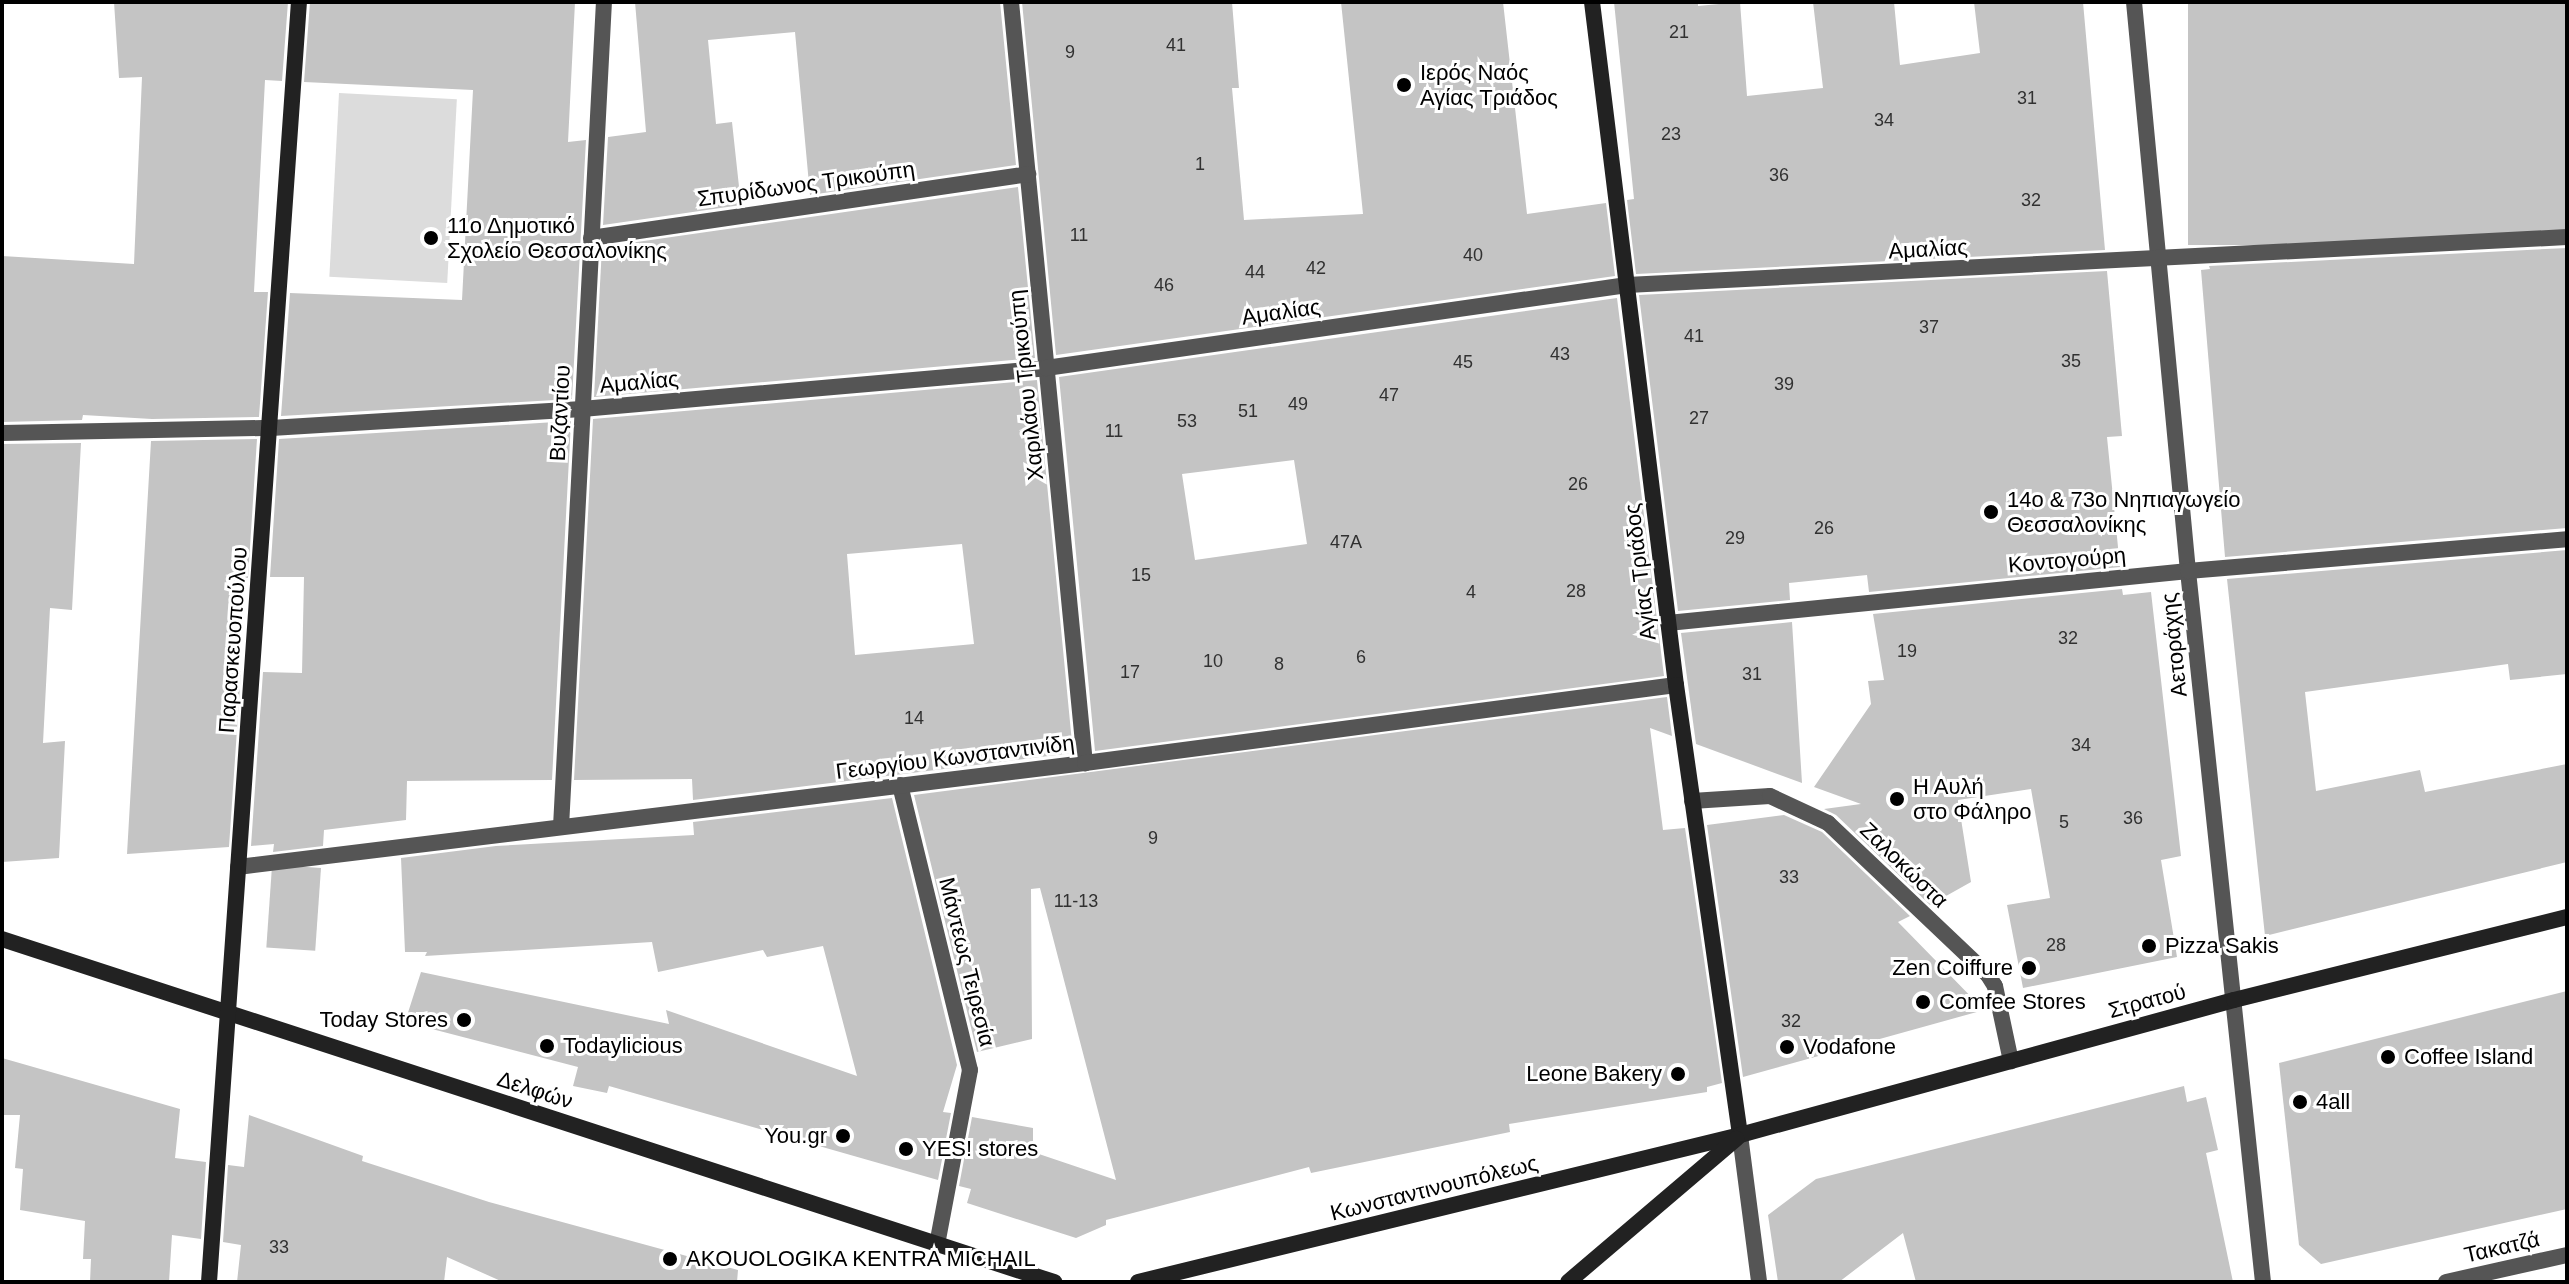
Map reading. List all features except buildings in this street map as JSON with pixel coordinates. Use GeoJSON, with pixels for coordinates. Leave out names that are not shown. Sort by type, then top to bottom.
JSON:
{"type":"FeatureCollection","features":[{"type":"Feature","properties":{"kind":"main road","name":"Παρασκευοπούλου"},"geometry":{"type":"LineString","coordinates":[[209,1282],[299,2]]}},
{"type":"Feature","properties":{"kind":"main road","name":"Αγίας Τριάδος"},"geometry":{"type":"LineString","coordinates":[[1592,2],[1676,685],[1740,1135]]}},
{"type":"Feature","properties":{"kind":"main road","name":"Στρατού"},"geometry":{"type":"LineString","coordinates":[[1740,1135],[2234,1000],[2567,917]]}},
{"type":"Feature","properties":{"kind":"main road","name":"Δελφών"},"geometry":{"type":"LineString","coordinates":[[2,939],[1054,1282]]}},
{"type":"Feature","properties":{"kind":"main road","name":"Κωνσταντινουπόλεως"},"geometry":{"type":"LineString","coordinates":[[1138,1282],[1740,1135]]}},
{"type":"Feature","properties":{"kind":"main road"},"geometry":{"type":"LineString","coordinates":[[1568,1282],[1740,1135]]}},
{"type":"Feature","properties":{"kind":"street","name":"Βυζαντίου"},"geometry":{"type":"LineString","coordinates":[[561,827],[604,2]]}},
{"type":"Feature","properties":{"kind":"street","name":"Χαριλάου Τρικούπη"},"geometry":{"type":"LineString","coordinates":[[1011,2],[1085,763]]}},
{"type":"Feature","properties":{"kind":"street","name":"Αετοράχης"},"geometry":{"type":"LineString","coordinates":[[2134,2],[2188,571],[2263,1282]]}},
{"type":"Feature","properties":{"kind":"street","name":"Σπυρίδωνος Τρικούπη"},"geometry":{"type":"LineString","coordinates":[[591,238],[1028,174]]}},
{"type":"Feature","properties":{"kind":"street","name":"Αμαλίας"},"geometry":{"type":"LineString","coordinates":[[2,433],[271,428],[582,409],[1046,368],[1627,285],[2567,237]]}},
{"type":"Feature","properties":{"kind":"street","name":"Κοντογούρη"},"geometry":{"type":"LineString","coordinates":[[1668,623],[2188,571],[2567,539]]}},
{"type":"Feature","properties":{"kind":"street","name":"Γεωργίου Κωνσταντινίδη"},"geometry":{"type":"LineString","coordinates":[[238,867],[1085,763],[1676,685]]}},
{"type":"Feature","properties":{"kind":"street","name":"Μάντεως Τειρεσία"},"geometry":{"type":"LineString","coordinates":[[900,785],[970,1070],[937,1245]]}},
{"type":"Feature","properties":{"kind":"street","name":"Ζαλοκώστα"},"geometry":{"type":"LineString","coordinates":[[1692,801],[1770,796],[1828,823],[1988,975],[1995,986],[2011,1061]]}},
{"type":"Feature","properties":{"kind":"street"},"geometry":{"type":"LineString","coordinates":[[1740,1135],[1759,1282]]}},
{"type":"Feature","properties":{"kind":"street","name":"Τακατζά"},"geometry":{"type":"LineString","coordinates":[[2446,1282],[2567,1255]]}},
{"type":"Feature","properties":{"kind":"shaded area"},"geometry":{"type":"Polygon","coordinates":[[[339,93],[457,99],[447,283],[329,277],[339,93]]]}},
{"type":"Feature","properties":{"kind":"place","name":"Ιερός Ναός Αγίας Τριάδος"},"geometry":{"type":"Point","coordinates":[1404,85]}},
{"type":"Feature","properties":{"kind":"place","name":"11ο Δημοτικό Σχολείο Θεσσαλονίκης"},"geometry":{"type":"Point","coordinates":[431,238]}},
{"type":"Feature","properties":{"kind":"place","name":"14ο & 73ο Νηπιαγωγείο Θεσσαλονίκης"},"geometry":{"type":"Point","coordinates":[1991,512]}},
{"type":"Feature","properties":{"kind":"place","name":"Η Αυλή στο Φάληρο"},"geometry":{"type":"Point","coordinates":[1897,799]}},
{"type":"Feature","properties":{"kind":"place","name":"Pizza Sakis"},"geometry":{"type":"Point","coordinates":[2149,946]}},
{"type":"Feature","properties":{"kind":"place","name":"Zen Coiffure"},"geometry":{"type":"Point","coordinates":[2029,968]}},
{"type":"Feature","properties":{"kind":"place","name":"Comfee Stores"},"geometry":{"type":"Point","coordinates":[1923,1002]}},
{"type":"Feature","properties":{"kind":"place","name":"Today Stores"},"geometry":{"type":"Point","coordinates":[464,1020]}},
{"type":"Feature","properties":{"kind":"place","name":"Todaylicious"},"geometry":{"type":"Point","coordinates":[547,1046]}},
{"type":"Feature","properties":{"kind":"place","name":"Vodafone"},"geometry":{"type":"Point","coordinates":[1787,1047]}},
{"type":"Feature","properties":{"kind":"place","name":"Coffee Island"},"geometry":{"type":"Point","coordinates":[2388,1057]}},
{"type":"Feature","properties":{"kind":"place","name":"Leone Bakery"},"geometry":{"type":"Point","coordinates":[1678,1074]}},
{"type":"Feature","properties":{"kind":"place","name":"4all"},"geometry":{"type":"Point","coordinates":[2300,1102]}},
{"type":"Feature","properties":{"kind":"place","name":"You.gr"},"geometry":{"type":"Point","coordinates":[843,1136]}},
{"type":"Feature","properties":{"kind":"place","name":"YES! stores"},"geometry":{"type":"Point","coordinates":[906,1149]}},
{"type":"Feature","properties":{"kind":"place","name":"AKOUOLOGIKA KENTRA MICHAIL"},"geometry":{"type":"Point","coordinates":[670,1259]}}]}
